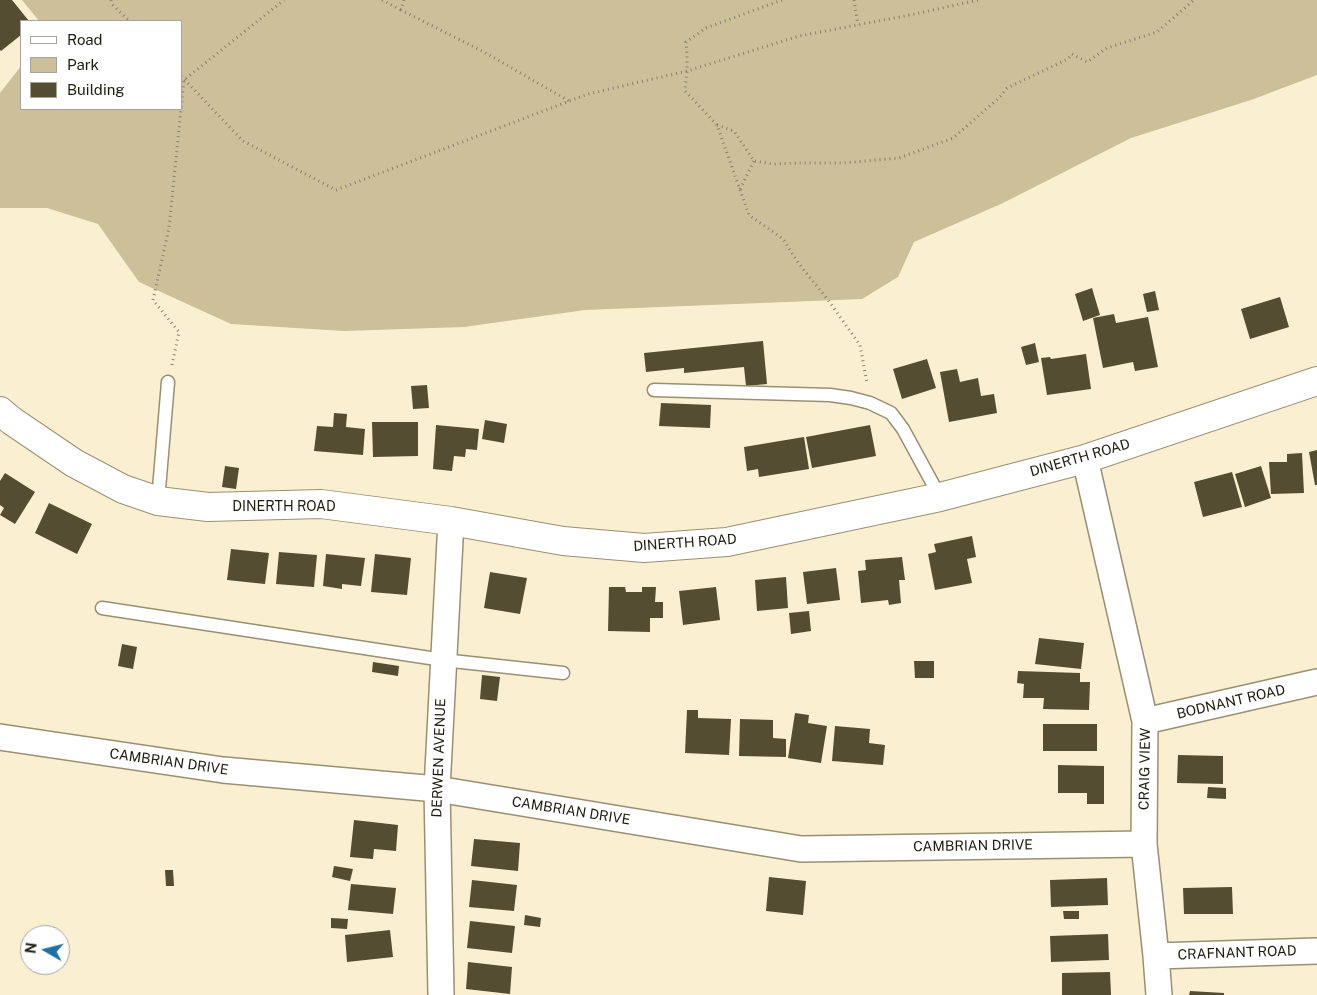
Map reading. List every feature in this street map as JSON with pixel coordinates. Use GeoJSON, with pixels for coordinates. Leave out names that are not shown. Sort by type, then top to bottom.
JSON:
{"type":"FeatureCollection","features":[{"type":"Feature","properties":{"kind":"street","name":"DINERTH ROAD"},"geometry":{"type":"LineString","coordinates":[[0,411],[74,463],[123,489],[158,500],[208,507],[321,504],[451,521],[563,541],[644,548],[727,542],[940,497],[1085,459],[1317,382]]}},
{"type":"Feature","properties":{"kind":"street","name":"CRAIG VIEW"},"geometry":{"type":"LineString","coordinates":[[1085,459],[1145,721],[1144,844],[1159,995]]}},
{"type":"Feature","properties":{"kind":"street","name":"DERWEN AVENUE"},"geometry":{"type":"LineString","coordinates":[[441,995],[436,789],[451,521]]}},
{"type":"Feature","properties":{"kind":"street","name":"BODNANT ROAD"},"geometry":{"type":"LineString","coordinates":[[1145,721],[1317,682]]}},
{"type":"Feature","properties":{"kind":"street","name":"CAMBRIAN DRIVE"},"geometry":{"type":"LineString","coordinates":[[0,737],[223,770],[436,789],[801,849],[1144,844]]}},
{"type":"Feature","properties":{"kind":"street","name":"CRAFNANT ROAD"},"geometry":{"type":"LineString","coordinates":[[1156,956],[1317,951]]}},
{"type":"Feature","properties":{"kind":"lane"},"geometry":{"type":"LineString","coordinates":[[158,500],[168,382]]}},
{"type":"Feature","properties":{"kind":"lane"},"geometry":{"type":"LineString","coordinates":[[654,390],[830,395],[851,398],[870,404],[890,413],[903,429],[940,497]]}},
{"type":"Feature","properties":{"kind":"lane"},"geometry":{"type":"LineString","coordinates":[[102,608],[443,660],[563,673]]}},
{"type":"Feature","properties":{"kind":"path"},"geometry":{"type":"LineString","coordinates":[[111,0],[128,20]]}},
{"type":"Feature","properties":{"kind":"path"},"geometry":{"type":"LineString","coordinates":[[284,0],[183,78],[243,141],[336,190],[588,94],[687,71],[799,36],[978,0]]}},
{"type":"Feature","properties":{"kind":"path"},"geometry":{"type":"LineString","coordinates":[[382,0],[484,52],[569,102]]}},
{"type":"Feature","properties":{"kind":"path"},"geometry":{"type":"LineString","coordinates":[[401,10],[404,0]]}},
{"type":"Feature","properties":{"kind":"path"},"geometry":{"type":"LineString","coordinates":[[782,0],[706,28],[686,42],[687,71],[685,91],[717,125],[749,215],[783,238],[799,264],[828,300],[860,345],[870,404]]}},
{"type":"Feature","properties":{"kind":"path"},"geometry":{"type":"LineString","coordinates":[[854,0],[858,25]]}},
{"type":"Feature","properties":{"kind":"path"},"geometry":{"type":"LineString","coordinates":[[717,125],[734,131],[754,161],[773,164],[843,163],[899,158],[953,138],[999,98],[1007,88],[1068,59],[1072,54],[1087,62],[1107,48],[1157,32],[1194,0]]}},
{"type":"Feature","properties":{"kind":"path"},"geometry":{"type":"LineString","coordinates":[[168,382],[179,332],[153,300],[169,228],[180,110]]}},
{"type":"Feature","properties":{"kind":"path"},"geometry":{"type":"LineString","coordinates":[[740,190],[754,161]]}},
{"type":"Feature","properties":{"kind":"green space"},"geometry":{"type":"Polygon","coordinates":[[[22,0],[1317,0],[1317,75],[1251,100],[1131,138],[1003,203],[914,242],[898,277],[862,299],[585,310],[464,327],[344,331],[231,324],[139,282],[98,224],[47,208],[0,208],[0,93],[20,67],[20,110],[182,110],[182,20],[38,20],[22,0]]]}},
{"type":"Feature","properties":{"kind":"building"},"geometry":{"type":"Polygon","coordinates":[[[0,0],[12,0],[28,20],[20,20],[20,36],[0,50],[0,0]]]}},
{"type":"Feature","properties":{"kind":"building"},"geometry":{"type":"Polygon","coordinates":[[[1092,288],[1100,315],[1083,321],[1075,294],[1092,288]]]}},
{"type":"Feature","properties":{"kind":"building"},"geometry":{"type":"Polygon","coordinates":[[[1155,291],[1159,310],[1147,312],[1143,294],[1155,291]]]}},
{"type":"Feature","properties":{"kind":"building"},"geometry":{"type":"Polygon","coordinates":[[[1280,297],[1289,327],[1250,339],[1241,309],[1280,297]]]}},
{"type":"Feature","properties":{"kind":"building"},"geometry":{"type":"Polygon","coordinates":[[[1114,314],[1116,323],[1148,317],[1158,367],[1135,371],[1133,362],[1103,368],[1093,318],[1114,314]]]}},
{"type":"Feature","properties":{"kind":"building"},"geometry":{"type":"Polygon","coordinates":[[[763,341],[767,384],[746,386],[744,367],[684,373],[684,368],[646,372],[644,353],[763,341]]]}},
{"type":"Feature","properties":{"kind":"building"},"geometry":{"type":"Polygon","coordinates":[[[1035,343],[1039,362],[1026,365],[1021,347],[1035,343]]]}},
{"type":"Feature","properties":{"kind":"building"},"geometry":{"type":"Polygon","coordinates":[[[1086,354],[1091,389],[1047,395],[1041,358],[1050,357],[1051,359],[1086,354]]]}},
{"type":"Feature","properties":{"kind":"building"},"geometry":{"type":"Polygon","coordinates":[[[927,359],[936,388],[902,399],[893,369],[927,359]]]}},
{"type":"Feature","properties":{"kind":"building"},"geometry":{"type":"Polygon","coordinates":[[[957,369],[960,382],[978,378],[981,396],[994,394],[997,413],[949,422],[940,372],[957,369]]]}},
{"type":"Feature","properties":{"kind":"building"},"geometry":{"type":"Polygon","coordinates":[[[427,385],[429,408],[413,409],[411,386],[427,385]]]}},
{"type":"Feature","properties":{"kind":"building"},"geometry":{"type":"Polygon","coordinates":[[[661,403],[711,405],[710,428],[659,426],[661,403]]]}},
{"type":"Feature","properties":{"kind":"building"},"geometry":{"type":"Polygon","coordinates":[[[334,413],[347,414],[346,427],[365,429],[363,455],[314,451],[317,426],[333,427],[334,413]]]}},
{"type":"Feature","properties":{"kind":"building"},"geometry":{"type":"Polygon","coordinates":[[[485,420],[507,424],[504,443],[482,439],[485,420]]]}},
{"type":"Feature","properties":{"kind":"building"},"geometry":{"type":"Polygon","coordinates":[[[372,422],[418,422],[418,456],[373,457],[372,422]]]}},
{"type":"Feature","properties":{"kind":"building"},"geometry":{"type":"Polygon","coordinates":[[[436,425],[479,429],[477,450],[466,449],[465,457],[454,456],[452,471],[433,469],[436,425]]]}},
{"type":"Feature","properties":{"kind":"building"},"geometry":{"type":"Polygon","coordinates":[[[870,425],[876,456],[812,468],[806,437],[870,425]]]}},
{"type":"Feature","properties":{"kind":"building"},"geometry":{"type":"Polygon","coordinates":[[[804,437],[809,469],[759,477],[758,469],[747,471],[744,447],[804,437]]]}},
{"type":"Feature","properties":{"kind":"building"},"geometry":{"type":"Polygon","coordinates":[[[1317,450],[1317,485],[1315,485],[1309,452],[1317,450]]]}},
{"type":"Feature","properties":{"kind":"building"},"geometry":{"type":"Polygon","coordinates":[[[1302,453],[1304,493],[1271,494],[1269,462],[1287,462],[1287,454],[1302,453]]]}},
{"type":"Feature","properties":{"kind":"building"},"geometry":{"type":"Polygon","coordinates":[[[225,466],[239,468],[236,489],[222,487],[225,466]]]}},
{"type":"Feature","properties":{"kind":"building"},"geometry":{"type":"Polygon","coordinates":[[[1261,466],[1271,498],[1245,507],[1235,474],[1261,466]]]}},
{"type":"Feature","properties":{"kind":"building"},"geometry":{"type":"Polygon","coordinates":[[[1232,472],[1242,507],[1203,517],[1194,482],[1232,472]]]}},
{"type":"Feature","properties":{"kind":"building"},"geometry":{"type":"Polygon","coordinates":[[[5,473],[35,492],[15,524],[0,515],[4,508],[0,505],[0,481],[5,473]]]}},
{"type":"Feature","properties":{"kind":"building"},"geometry":{"type":"Polygon","coordinates":[[[49,503],[92,524],[77,554],[35,533],[49,503]]]}},
{"type":"Feature","properties":{"kind":"building"},"geometry":{"type":"Polygon","coordinates":[[[972,536],[976,557],[967,559],[972,583],[935,590],[928,554],[936,552],[934,544],[972,536]]]}},
{"type":"Feature","properties":{"kind":"building"},"geometry":{"type":"Polygon","coordinates":[[[231,549],[269,553],[265,584],[227,580],[231,549]]]}},
{"type":"Feature","properties":{"kind":"building"},"geometry":{"type":"Polygon","coordinates":[[[279,552],[317,555],[314,587],[276,584],[279,552]]]}},
{"type":"Feature","properties":{"kind":"building"},"geometry":{"type":"Polygon","coordinates":[[[326,554],[365,558],[361,586],[342,584],[342,589],[323,586],[326,554]]]}},
{"type":"Feature","properties":{"kind":"building"},"geometry":{"type":"Polygon","coordinates":[[[375,554],[411,558],[407,595],[371,592],[375,554]]]}},
{"type":"Feature","properties":{"kind":"building"},"geometry":{"type":"Polygon","coordinates":[[[902,557],[905,580],[899,580],[901,603],[889,605],[888,600],[861,603],[858,571],[866,570],[865,560],[902,557]]]}},
{"type":"Feature","properties":{"kind":"building"},"geometry":{"type":"Polygon","coordinates":[[[836,568],[840,600],[807,604],[803,572],[836,568]]]}},
{"type":"Feature","properties":{"kind":"building"},"geometry":{"type":"Polygon","coordinates":[[[490,572],[527,578],[520,614],[484,608],[490,572]]]}},
{"type":"Feature","properties":{"kind":"building"},"geometry":{"type":"Polygon","coordinates":[[[786,577],[788,608],[757,611],[755,580],[786,577]]]}},
{"type":"Feature","properties":{"kind":"building"},"geometry":{"type":"Polygon","coordinates":[[[609,587],[625,587],[626,592],[642,592],[642,587],[656,587],[655,602],[663,602],[663,618],[650,618],[650,632],[608,631],[609,587]]]}},
{"type":"Feature","properties":{"kind":"building"},"geometry":{"type":"Polygon","coordinates":[[[716,587],[720,620],[683,625],[679,591],[716,587]]]}},
{"type":"Feature","properties":{"kind":"building"},"geometry":{"type":"Polygon","coordinates":[[[809,611],[811,631],[791,634],[789,613],[809,611]]]}},
{"type":"Feature","properties":{"kind":"building"},"geometry":{"type":"Polygon","coordinates":[[[1039,638],[1084,643],[1081,669],[1035,664],[1039,638]]]}},
{"type":"Feature","properties":{"kind":"building"},"geometry":{"type":"Polygon","coordinates":[[[122,644],[137,647],[133,669],[118,666],[122,644]]]}},
{"type":"Feature","properties":{"kind":"building"},"geometry":{"type":"Polygon","coordinates":[[[914,661],[934,661],[934,678],[915,678],[914,661]]]}},
{"type":"Feature","properties":{"kind":"building"},"geometry":{"type":"Polygon","coordinates":[[[373,662],[399,666],[398,676],[372,672],[373,662]]]}},
{"type":"Feature","properties":{"kind":"building"},"geometry":{"type":"Polygon","coordinates":[[[1018,671],[1080,673],[1080,682],[1090,682],[1089,710],[1043,709],[1044,698],[1023,698],[1024,684],[1017,683],[1018,671]]]}},
{"type":"Feature","properties":{"kind":"building"},"geometry":{"type":"Polygon","coordinates":[[[482,675],[500,677],[497,701],[480,699],[482,675]]]}},
{"type":"Feature","properties":{"kind":"building"},"geometry":{"type":"Polygon","coordinates":[[[687,710],[698,710],[698,718],[731,719],[729,755],[685,753],[687,710]]]}},
{"type":"Feature","properties":{"kind":"building"},"geometry":{"type":"Polygon","coordinates":[[[795,713],[809,715],[808,723],[827,726],[821,763],[788,758],[795,713]]]}},
{"type":"Feature","properties":{"kind":"building"},"geometry":{"type":"Polygon","coordinates":[[[740,719],[773,720],[773,738],[786,739],[786,757],[739,756],[740,719]]]}},
{"type":"Feature","properties":{"kind":"building"},"geometry":{"type":"Polygon","coordinates":[[[1043,724],[1097,724],[1097,751],[1043,751],[1043,724]]]}},
{"type":"Feature","properties":{"kind":"building"},"geometry":{"type":"Polygon","coordinates":[[[835,726],[870,729],[869,743],[885,745],[883,765],[832,761],[835,726]]]}},
{"type":"Feature","properties":{"kind":"building"},"geometry":{"type":"Polygon","coordinates":[[[1178,755],[1223,756],[1223,784],[1177,783],[1178,755]]]}},
{"type":"Feature","properties":{"kind":"building"},"geometry":{"type":"Polygon","coordinates":[[[1058,765],[1104,766],[1104,804],[1087,804],[1087,793],[1058,793],[1058,765]]]}},
{"type":"Feature","properties":{"kind":"building"},"geometry":{"type":"Polygon","coordinates":[[[1208,787],[1226,788],[1226,799],[1207,798],[1208,787]]]}},
{"type":"Feature","properties":{"kind":"building"},"geometry":{"type":"Polygon","coordinates":[[[354,820],[398,825],[396,851],[374,849],[373,859],[350,857],[354,820]]]}},
{"type":"Feature","properties":{"kind":"building"},"geometry":{"type":"Polygon","coordinates":[[[474,839],[520,843],[518,871],[471,866],[474,839]]]}},
{"type":"Feature","properties":{"kind":"building"},"geometry":{"type":"Polygon","coordinates":[[[334,866],[353,869],[350,881],[332,877],[334,866]]]}},
{"type":"Feature","properties":{"kind":"building"},"geometry":{"type":"Polygon","coordinates":[[[165,870],[173,870],[174,886],[166,886],[165,870]]]}},
{"type":"Feature","properties":{"kind":"building"},"geometry":{"type":"Polygon","coordinates":[[[769,877],[806,881],[803,915],[766,911],[769,877]]]}},
{"type":"Feature","properties":{"kind":"building"},"geometry":{"type":"Polygon","coordinates":[[[1107,878],[1108,905],[1051,907],[1050,880],[1107,878]]]}},
{"type":"Feature","properties":{"kind":"building"},"geometry":{"type":"Polygon","coordinates":[[[472,880],[517,885],[514,911],[469,907],[472,880]]]}},
{"type":"Feature","properties":{"kind":"building"},"geometry":{"type":"Polygon","coordinates":[[[351,884],[396,888],[393,914],[348,910],[351,884]]]}},
{"type":"Feature","properties":{"kind":"building"},"geometry":{"type":"Polygon","coordinates":[[[1232,887],[1233,914],[1184,914],[1183,888],[1232,887]]]}},
{"type":"Feature","properties":{"kind":"building"},"geometry":{"type":"Polygon","coordinates":[[[1063,911],[1079,911],[1079,919],[1064,919],[1063,911]]]}},
{"type":"Feature","properties":{"kind":"building"},"geometry":{"type":"Polygon","coordinates":[[[525,915],[541,918],[540,927],[524,925],[525,915]]]}},
{"type":"Feature","properties":{"kind":"building"},"geometry":{"type":"Polygon","coordinates":[[[331,918],[348,919],[347,929],[331,928],[331,918]]]}},
{"type":"Feature","properties":{"kind":"building"},"geometry":{"type":"Polygon","coordinates":[[[470,921],[515,926],[512,953],[467,948],[470,921]]]}},
{"type":"Feature","properties":{"kind":"building"},"geometry":{"type":"Polygon","coordinates":[[[390,930],[393,957],[347,962],[345,935],[390,930]]]}},
{"type":"Feature","properties":{"kind":"building"},"geometry":{"type":"Polygon","coordinates":[[[1108,934],[1109,960],[1051,962],[1050,936],[1108,934]]]}},
{"type":"Feature","properties":{"kind":"building"},"geometry":{"type":"Polygon","coordinates":[[[468,962],[512,967],[510,994],[466,989],[468,962]]]}},
{"type":"Feature","properties":{"kind":"building"},"geometry":{"type":"Polygon","coordinates":[[[1110,972],[1111,995],[1062,995],[1062,973],[1110,972]]]}},
{"type":"Feature","properties":{"kind":"building"},"geometry":{"type":"Polygon","coordinates":[[[1190,991],[1224,993],[1224,995],[1189,995],[1190,991]]]}}]}
